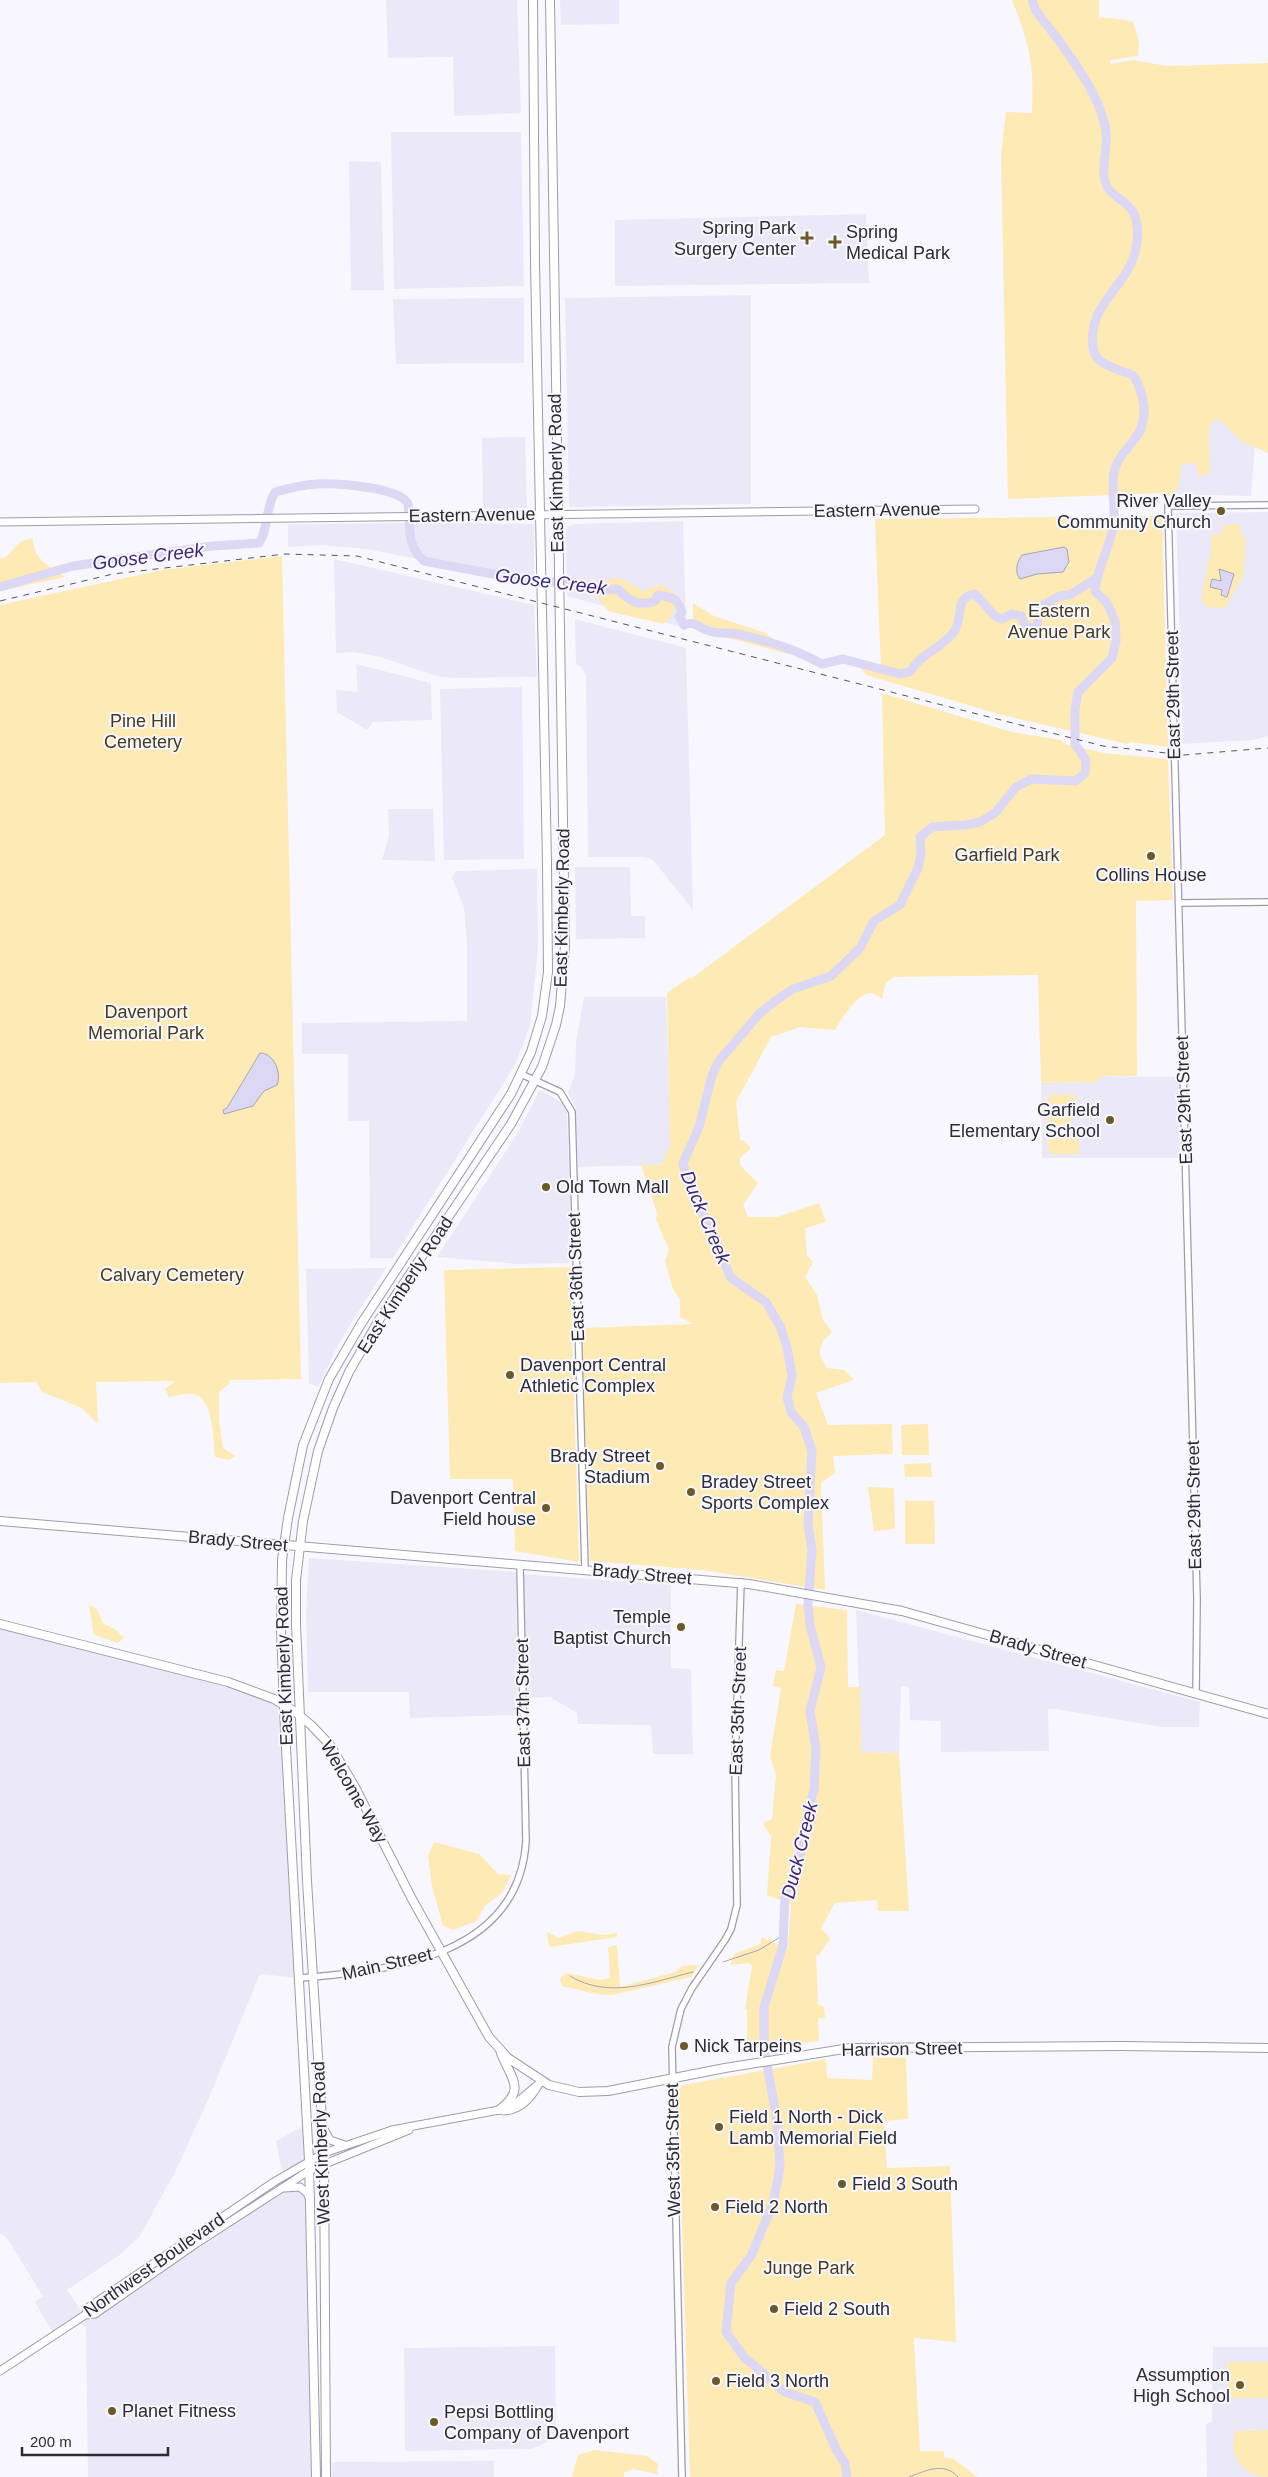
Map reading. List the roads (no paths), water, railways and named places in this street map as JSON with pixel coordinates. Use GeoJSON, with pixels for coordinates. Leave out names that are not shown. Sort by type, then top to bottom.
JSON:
{"type":"FeatureCollection","features":[{"type":"Feature","properties":{"kind":"main road","name":"East Kimberly Road"},"geometry":{"type":"LineString","coordinates":[[290,1809],[284,1705],[281,1595],[284,1545],[297,1469],[310,1424],[329,1379],[361,1324],[511,1094],[521,1074],[538,1029],[548,972],[535,264],[533,0]]}},
{"type":"Feature","properties":{"kind":"main road","name":"East Kimberly Road"},"geometry":{"type":"LineString","coordinates":[[303,1809],[296,1624],[300,1546],[307,1498],[318,1451],[333,1408],[349,1372],[379,1320],[511,1124],[535,1082],[556,1025],[564,961],[550,0]]}},
{"type":"Feature","properties":{"kind":"main road","name":"Eastern Avenue"},"geometry":{"type":"LineString","coordinates":[[0,522],[397,515],[974,509]]}},
{"type":"Feature","properties":{"kind":"main road","name":"Brady Street"},"geometry":{"type":"LineString","coordinates":[[0,1521],[741,1582],[918,1615],[1268,1714]]}},
{"type":"Feature","properties":{"kind":"main road","name":"Welcome Way"},"geometry":{"type":"LineString","coordinates":[[0,1624],[213,1678],[259,1693],[284,1705],[299,1715],[322,1735],[341,1762],[441,1952],[489,2037],[499,2048],[541,2082]]}},
{"type":"Feature","properties":{"kind":"main road","name":"West Kimberly Road"},"geometry":{"type":"LineString","coordinates":[[290,1809],[310,2170],[316,2477]]}},
{"type":"Feature","properties":{"kind":"main road","name":"West Kimberly Road"},"geometry":{"type":"LineString","coordinates":[[303,1809],[324,2154],[326,2477]]}},
{"type":"Feature","properties":{"kind":"main road","name":"Harrison Street"},"geometry":{"type":"LineString","coordinates":[[541,2082],[564,2090],[594,2092],[850,2048],[1121,2046],[1268,2048]]}},
{"type":"Feature","properties":{"kind":"main road"},"geometry":{"type":"LineString","coordinates":[[499,2048],[503,2060],[511,2071],[514,2085],[513,2097],[499,2110]]}},
{"type":"Feature","properties":{"kind":"main road"},"geometry":{"type":"LineString","coordinates":[[309,2160],[346,2145],[392,2130],[499,2110],[506,2111],[520,2106],[532,2095],[541,2082]]}},
{"type":"Feature","properties":{"kind":"main road"},"geometry":{"type":"LineString","coordinates":[[322,2120],[330,2140],[346,2145]]}},
{"type":"Feature","properties":{"kind":"main road"},"geometry":{"type":"LineString","coordinates":[[310,2170],[421,2126]]}},
{"type":"Feature","properties":{"kind":"main road","name":"Northwest Boulevard"},"geometry":{"type":"LineString","coordinates":[[0,2371],[85,2315],[90,2307],[309,2160]]}},
{"type":"Feature","properties":{"kind":"main road","name":"Northwest Boulevard"},"geometry":{"type":"LineString","coordinates":[[85,2315],[95,2314],[276,2190],[310,2170]]}},
{"type":"Feature","properties":{"kind":"main road"},"geometry":{"type":"LineString","coordinates":[[276,2190],[298,2186],[307,2193],[310,2200]]}},
{"type":"Feature","properties":{"kind":"street","name":"East 29th Street"},"geometry":{"type":"LineString","coordinates":[[1196,1694],[1197,1599],[1168,506],[1268,505]]}},
{"type":"Feature","properties":{"kind":"street"},"geometry":{"type":"LineString","coordinates":[[1178,903],[1268,902]]}},
{"type":"Feature","properties":{"kind":"street","name":"East 36th Street"},"geometry":{"type":"LineString","coordinates":[[521,1074],[560,1092],[572,1112],[585,1569]]}},
{"type":"Feature","properties":{"kind":"street","name":"East 37th Street"},"geometry":{"type":"LineString","coordinates":[[471,1937],[495,1919],[515,1891],[524,1862],[526,1841],[520,1564]]}},
{"type":"Feature","properties":{"kind":"street","name":"East 35th Street"},"geometry":{"type":"LineString","coordinates":[[737,1840],[735,1763],[741,1582]]}},
{"type":"Feature","properties":{"kind":"street","name":"West 35th Street"},"geometry":{"type":"LineString","coordinates":[[682,2477],[672,2080],[673,2040],[681,2009],[725,1940],[734,1918],[738,1894],[737,1840]]}},
{"type":"Feature","properties":{"kind":"street","name":"Main Street"},"geometry":{"type":"LineString","coordinates":[[299,1978],[362,1973],[441,1952],[471,1937]]}},
{"type":"Feature","properties":{"kind":"waterway","name":"Duck Creek"},"geometry":{"type":"LineString","coordinates":[[847,2477],[845,2463],[837,2451],[815,2402],[785,2392],[744,2357],[726,2332],[731,2283],[751,2256],[772,2206],[780,2166],[776,2114],[764,2049],[764,2007],[783,1945],[785,1895],[795,1874],[814,1790],[816,1749],[810,1711],[821,1667],[810,1625],[808,1604],[812,1550],[808,1525],[812,1451],[804,1427],[791,1412],[787,1397],[792,1376],[787,1347],[780,1326],[766,1302],[731,1278],[706,1219],[689,1186],[683,1163],[699,1127],[712,1075],[719,1061],[760,1013],[793,989],[831,976],[860,948],[874,921],[900,905],[918,868],[921,855],[920,837],[932,827],[980,822],[995,813],[1016,787],[1031,779],[1076,781],[1085,773],[1086,760],[1075,744],[1075,709],[1078,692],[1112,658],[1116,641],[1115,621],[1107,603],[1095,591],[1098,573],[1110,540],[1114,522],[1114,472],[1115,467],[1139,432],[1144,416],[1143,400],[1134,376],[1109,366],[1098,359],[1093,348],[1093,334],[1095,321],[1100,310],[1128,270],[1133,259],[1138,229],[1137,222],[1130,208],[1112,193],[1104,179],[1106,132],[1103,117],[1096,101],[1078,68],[1036,11],[1032,0]]}},
{"type":"Feature","properties":{"kind":"waterway","name":"Goose Creek"},"geometry":{"type":"LineString","coordinates":[[0,587],[73,566],[212,546],[259,543],[275,492],[317,484],[366,487],[403,498],[408,504],[410,535],[413,546],[424,561],[535,582],[572,582],[596,590],[618,589],[630,600],[639,603],[655,601],[658,595],[667,597],[674,599],[679,604],[682,612],[679,616],[684,625],[691,623],[712,632],[737,634],[769,642],[791,649],[822,664],[843,659],[900,674],[910,672],[919,660],[949,638],[957,627],[961,604],[968,596],[975,594],[995,616],[1002,619],[1012,614],[1021,616],[1026,628],[1037,627],[1039,609],[1043,605],[1060,596],[1070,595],[1096,578]]}},
{"type":"Feature","properties":{"kind":"waterway"},"geometry":{"type":"LineString","coordinates":[[723,1962],[759,1950],[782,1936]]}},
{"type":"Feature","properties":{"kind":"waterway"},"geometry":{"type":"LineString","coordinates":[[570,1976],[585,1983],[615,1988],[646,1984],[693,1972]]}},
{"type":"Feature","properties":{"kind":"waterway"},"geometry":{"type":"LineString","coordinates":[[909,2477],[928,2470],[941,2468],[953,2472],[958,2477]]}},
{"type":"Feature","properties":{"kind":"railway"},"geometry":{"type":"LineString","coordinates":[[0,601],[113,574],[285,554],[357,556],[1103,746],[1184,755],[1268,748]]}},
{"type":"Feature","properties":{"kind":"place","name":"Spring Park Surgery Center"},"geometry":{"type":"Point","coordinates":[807,238]}},
{"type":"Feature","properties":{"kind":"place","name":"Spring Medical Park"},"geometry":{"type":"Point","coordinates":[835,242]}},
{"type":"Feature","properties":{"kind":"place","name":"River Valley Community Church"},"geometry":{"type":"Point","coordinates":[1221,511]}},
{"type":"Feature","properties":{"kind":"place","name":"Collins House"},"geometry":{"type":"Point","coordinates":[1151,856]}},
{"type":"Feature","properties":{"kind":"place","name":"Garfield Elementary School"},"geometry":{"type":"Point","coordinates":[1110,1120]}},
{"type":"Feature","properties":{"kind":"place","name":"Old Town Mall"},"geometry":{"type":"Point","coordinates":[546,1187]}},
{"type":"Feature","properties":{"kind":"place","name":"Davenport Central Athletic Complex"},"geometry":{"type":"Point","coordinates":[510,1375]}},
{"type":"Feature","properties":{"kind":"place","name":"Brady Street Stadium"},"geometry":{"type":"Point","coordinates":[660,1466]}},
{"type":"Feature","properties":{"kind":"place","name":"Bradey Street Sports Complex"},"geometry":{"type":"Point","coordinates":[691,1492]}},
{"type":"Feature","properties":{"kind":"place","name":"Davenport Central Field house"},"geometry":{"type":"Point","coordinates":[546,1508]}},
{"type":"Feature","properties":{"kind":"place","name":"Temple Baptist Church"},"geometry":{"type":"Point","coordinates":[681,1627]}},
{"type":"Feature","properties":{"kind":"place","name":"Nick Tarpeins"},"geometry":{"type":"Point","coordinates":[684,2046]}},
{"type":"Feature","properties":{"kind":"place","name":"Field 1 North - Dick Lamb Memorial Field"},"geometry":{"type":"Point","coordinates":[719,2127]}},
{"type":"Feature","properties":{"kind":"place","name":"Field 3 South"},"geometry":{"type":"Point","coordinates":[842,2184]}},
{"type":"Feature","properties":{"kind":"place","name":"Field 2 North"},"geometry":{"type":"Point","coordinates":[715,2207]}},
{"type":"Feature","properties":{"kind":"place","name":"Field 2 South"},"geometry":{"type":"Point","coordinates":[774,2309]}},
{"type":"Feature","properties":{"kind":"place","name":"Field 3 North"},"geometry":{"type":"Point","coordinates":[716,2381]}},
{"type":"Feature","properties":{"kind":"place","name":"Assumption High School"},"geometry":{"type":"Point","coordinates":[1240,2385]}},
{"type":"Feature","properties":{"kind":"place","name":"Planet Fitness"},"geometry":{"type":"Point","coordinates":[112,2411]}},
{"type":"Feature","properties":{"kind":"place","name":"Pepsi Bottling Company of Davenport"},"geometry":{"type":"Point","coordinates":[434,2422]}},
{"type":"Feature","properties":{"kind":"park label","name":"Eastern Avenue Park"},"geometry":{"type":"Point","coordinates":[1059,621]}},
{"type":"Feature","properties":{"kind":"park label","name":"Pine Hill Cemetery"},"geometry":{"type":"Point","coordinates":[143,731]}},
{"type":"Feature","properties":{"kind":"park label","name":"Garfield Park"},"geometry":{"type":"Point","coordinates":[1007,855]}},
{"type":"Feature","properties":{"kind":"park label","name":"Davenport Memorial Park"},"geometry":{"type":"Point","coordinates":[146,1022]}},
{"type":"Feature","properties":{"kind":"park label","name":"Calvary Cemetery"},"geometry":{"type":"Point","coordinates":[172,1275]}},
{"type":"Feature","properties":{"kind":"park label","name":"Junge Park"},"geometry":{"type":"Point","coordinates":[809,2268]}}]}
